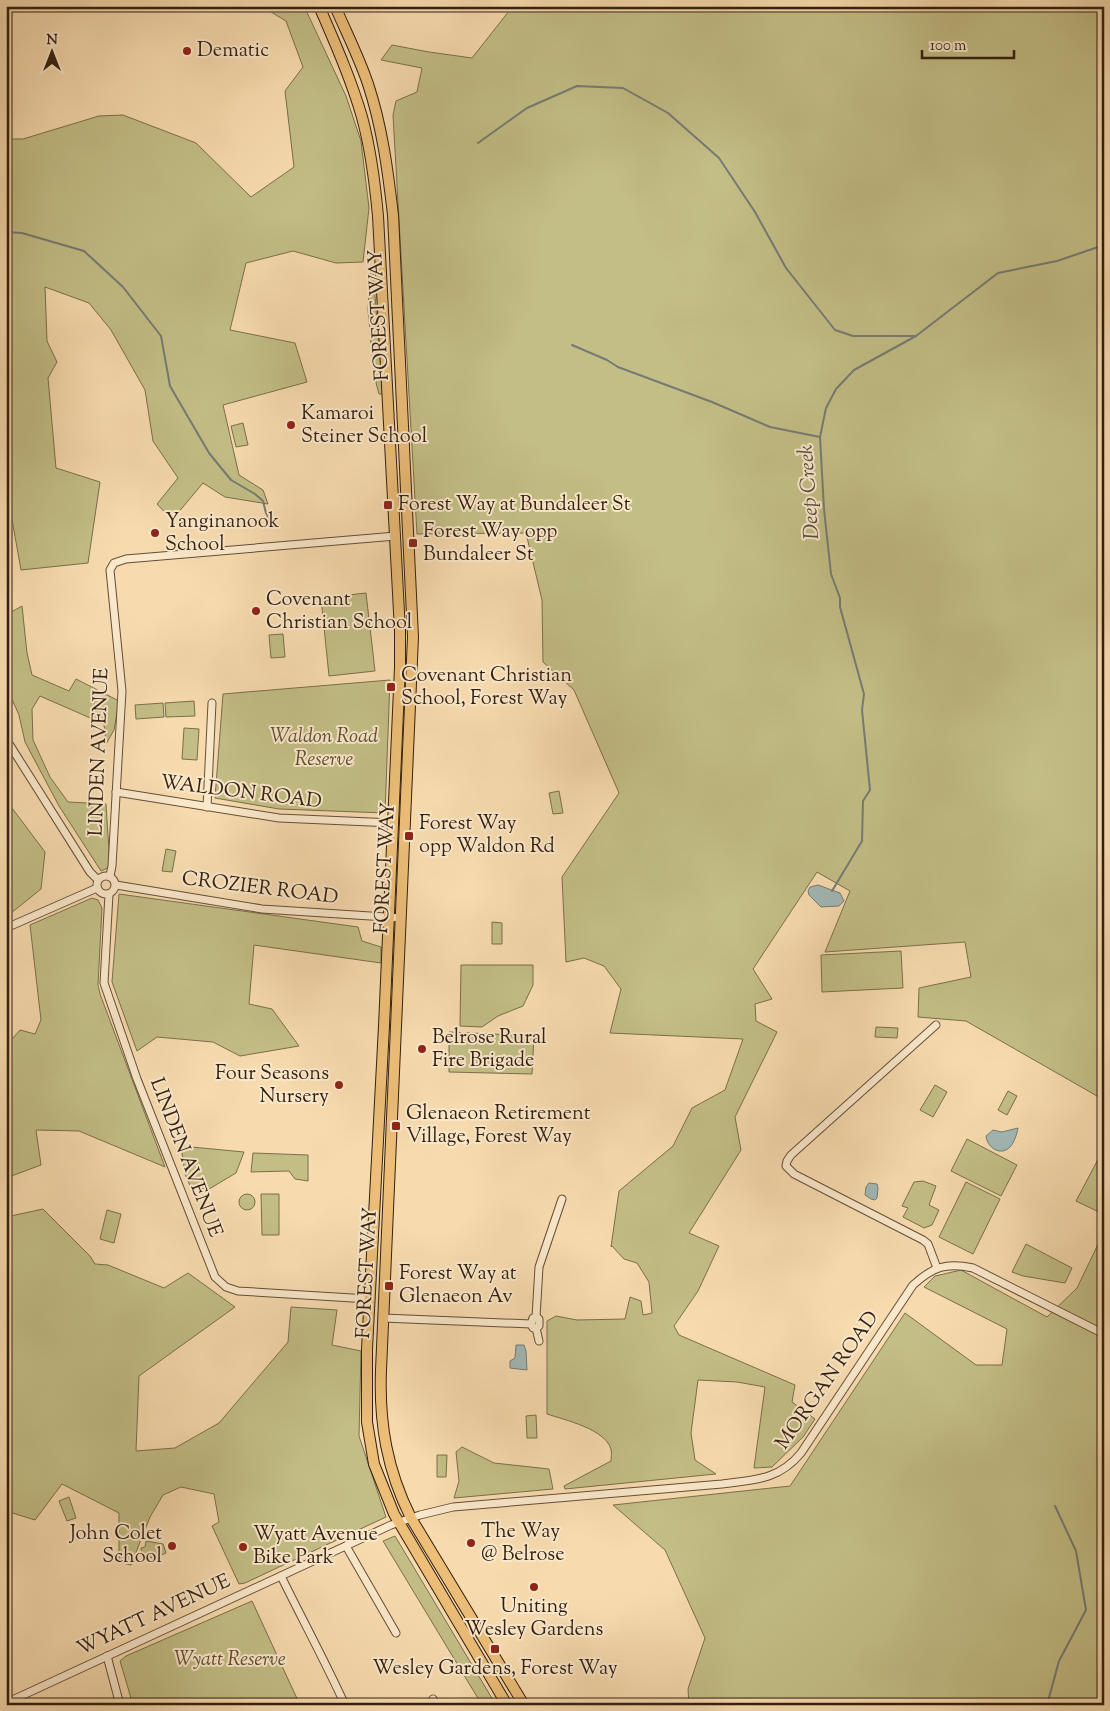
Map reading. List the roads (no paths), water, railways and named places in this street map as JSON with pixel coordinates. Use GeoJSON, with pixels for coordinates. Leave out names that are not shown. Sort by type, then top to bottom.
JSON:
{"type":"FeatureCollection","features":[{"type":"Feature","properties":{"kind":"main road","name":"FOREST WAY"},"geometry":{"type":"LineString","coordinates":[[319,6],[356,96],[368,143],[373,176],[378,222],[396,536],[400,658],[366,1371],[366,1406],[370,1446],[384,1492],[398,1523],[507,1705]]}},
{"type":"Feature","properties":{"kind":"main road","name":"FOREST WAY"},"geometry":{"type":"LineString","coordinates":[[335,6],[368,84],[382,138],[393,215],[413,637],[380,1395],[384,1438],[398,1488],[411,1518],[524,1705]]}},
{"type":"Feature","properties":{"kind":"main road"},"geometry":{"type":"LineString","coordinates":[[366,1371],[371,1358],[374,1328],[377,1322],[383,1318],[376,1311],[375,1267],[372,1256]]}},
{"type":"Feature","properties":{"kind":"street","name":"LINDEN AVENUE"},"geometry":{"type":"LineString","coordinates":[[110,876],[122,691],[110,570],[114,563],[126,559],[396,536]]}},
{"type":"Feature","properties":{"kind":"street"},"geometry":{"type":"LineString","coordinates":[[207,807],[212,703]]}},
{"type":"Feature","properties":{"kind":"street"},"geometry":{"type":"LineString","coordinates":[[6,740],[98,884],[100,892],[109,894],[115,889],[116,885],[110,876],[105,876],[98,884],[6,928]]}},
{"type":"Feature","properties":{"kind":"street","name":"WALDON ROAD"},"geometry":{"type":"LineString","coordinates":[[116,792],[279,818],[393,823]]}},
{"type":"Feature","properties":{"kind":"street","name":"CROZIER ROAD"},"geometry":{"type":"LineString","coordinates":[[116,885],[262,910],[401,918]]}},
{"type":"Feature","properties":{"kind":"street","name":"LINDEN AVENUE"},"geometry":{"type":"LineString","coordinates":[[109,894],[104,983],[137,1080],[215,1277],[226,1287],[238,1291],[369,1298]]}},
{"type":"Feature","properties":{"kind":"street"},"geometry":{"type":"LineString","coordinates":[[936,1025],[791,1155],[787,1160],[786,1166],[794,1174],[923,1240],[928,1244],[936,1268]]}},
{"type":"Feature","properties":{"kind":"street"},"geometry":{"type":"LineString","coordinates":[[539,1341],[533,1326],[533,1318],[536,1317],[539,1267],[562,1199]]}},
{"type":"Feature","properties":{"kind":"street","name":"MORGAN ROAD"},"geometry":{"type":"LineString","coordinates":[[398,1523],[454,1507],[722,1484],[762,1479],[779,1473],[792,1464],[801,1453],[913,1285],[936,1268],[958,1265],[973,1268],[1104,1334]]}},
{"type":"Feature","properties":{"kind":"street"},"geometry":{"type":"LineString","coordinates":[[383,1318],[533,1326]]}},
{"type":"Feature","properties":{"kind":"street","name":"WYATT AVENUE"},"geometry":{"type":"LineString","coordinates":[[6,1703],[398,1523]]}},
{"type":"Feature","properties":{"kind":"street"},"geometry":{"type":"LineString","coordinates":[[346,1546],[396,1634]]}},
{"type":"Feature","properties":{"kind":"street"},"geometry":{"type":"LineString","coordinates":[[281,1576],[327,1665],[345,1705]]}},
{"type":"Feature","properties":{"kind":"street"},"geometry":{"type":"LineString","coordinates":[[107,1656],[120,1705]]}},
{"type":"Feature","properties":{"kind":"water"},"geometry":{"type":"Polygon","coordinates":[[[818,885],[840,893],[844,901],[839,906],[821,907],[809,895],[808,891],[810,887],[818,885]]]}},
{"type":"Feature","properties":{"kind":"water"},"geometry":{"type":"Polygon","coordinates":[[[1018,1128],[1013,1143],[1006,1150],[998,1151],[991,1147],[987,1140],[986,1136],[993,1130],[1002,1132],[1018,1128]]]}},
{"type":"Feature","properties":{"kind":"water"},"geometry":{"type":"Polygon","coordinates":[[[869,1183],[877,1184],[877,1198],[875,1200],[865,1195],[866,1187],[869,1183]]]}},
{"type":"Feature","properties":{"kind":"water"},"geometry":{"type":"Polygon","coordinates":[[[516,1345],[524,1345],[527,1370],[510,1368],[510,1361],[515,1358],[516,1345]]]}},
{"type":"Feature","properties":{"kind":"waterway"},"geometry":{"type":"LineString","coordinates":[[478,143],[527,108],[577,86],[623,88],[668,113],[719,158],[755,212],[786,268],[835,330],[853,336],[916,336]]}},
{"type":"Feature","properties":{"kind":"waterway"},"geometry":{"type":"LineString","coordinates":[[6,232],[22,233],[84,251],[123,287],[161,336],[170,386],[209,453],[231,480],[263,501],[266,513],[273,525]]}},
{"type":"Feature","properties":{"kind":"waterway","name":"Deep Creek"},"geometry":{"type":"LineString","coordinates":[[832,891],[862,841],[863,801],[870,790],[862,710],[864,694],[840,607],[840,598],[831,574],[824,509],[820,437],[826,408],[836,389],[854,370],[916,336],[998,273],[1057,261],[1104,245]]}},
{"type":"Feature","properties":{"kind":"waterway"},"geometry":{"type":"LineString","coordinates":[[572,345],[607,360],[618,367],[712,402],[770,427],[820,437]]}},
{"type":"Feature","properties":{"kind":"waterway"},"geometry":{"type":"LineString","coordinates":[[1047,1705],[1059,1661],[1086,1610],[1076,1551],[1055,1506]]}},
{"type":"Feature","properties":{"kind":"place","name":"Dematic"},"geometry":{"type":"Point","coordinates":[187,51]}},
{"type":"Feature","properties":{"kind":"place","name":"Kamaroi Steiner School"},"geometry":{"type":"Point","coordinates":[291,425]}},
{"type":"Feature","properties":{"kind":"place","name":"Forest Way at Bundaleer St"},"geometry":{"type":"Point","coordinates":[388,505]}},
{"type":"Feature","properties":{"kind":"place","name":"Yanginanook School"},"geometry":{"type":"Point","coordinates":[155,533]}},
{"type":"Feature","properties":{"kind":"place","name":"Forest Way opp Bundaleer St"},"geometry":{"type":"Point","coordinates":[413,543]}},
{"type":"Feature","properties":{"kind":"place","name":"Covenant Christian School"},"geometry":{"type":"Point","coordinates":[256,611]}},
{"type":"Feature","properties":{"kind":"place","name":"Covenant Christian School, Forest Way"},"geometry":{"type":"Point","coordinates":[391,687]}},
{"type":"Feature","properties":{"kind":"place","name":"Forest Way opp Waldon Rd"},"geometry":{"type":"Point","coordinates":[409,836]}},
{"type":"Feature","properties":{"kind":"place","name":"Belrose Rural Fire Brigade"},"geometry":{"type":"Point","coordinates":[422,1049]}},
{"type":"Feature","properties":{"kind":"place","name":"Four Seasons Nursery"},"geometry":{"type":"Point","coordinates":[339,1085]}},
{"type":"Feature","properties":{"kind":"place","name":"Glenaeon Retirement Village, Forest Way"},"geometry":{"type":"Point","coordinates":[396,1126]}},
{"type":"Feature","properties":{"kind":"place","name":"Forest Way at Glenaeon Av"},"geometry":{"type":"Point","coordinates":[389,1286]}},
{"type":"Feature","properties":{"kind":"place","name":"The Way @ Belrose"},"geometry":{"type":"Point","coordinates":[471,1543]}},
{"type":"Feature","properties":{"kind":"place","name":"John Colet School"},"geometry":{"type":"Point","coordinates":[172,1546]}},
{"type":"Feature","properties":{"kind":"place","name":"Wyatt Avenue Bike Park"},"geometry":{"type":"Point","coordinates":[243,1547]}},
{"type":"Feature","properties":{"kind":"place","name":"Uniting Wesley Gardens"},"geometry":{"type":"Point","coordinates":[534,1587]}},
{"type":"Feature","properties":{"kind":"place","name":"Wesley Gardens, Forest Way"},"geometry":{"type":"Point","coordinates":[495,1649]}},
{"type":"Feature","properties":{"kind":"park label","name":"Waldon Road Reserve"},"geometry":{"type":"Point","coordinates":[324,748]}},
{"type":"Feature","properties":{"kind":"park label","name":"Wyatt Reserve"},"geometry":{"type":"Point","coordinates":[230,1660]}}]}
